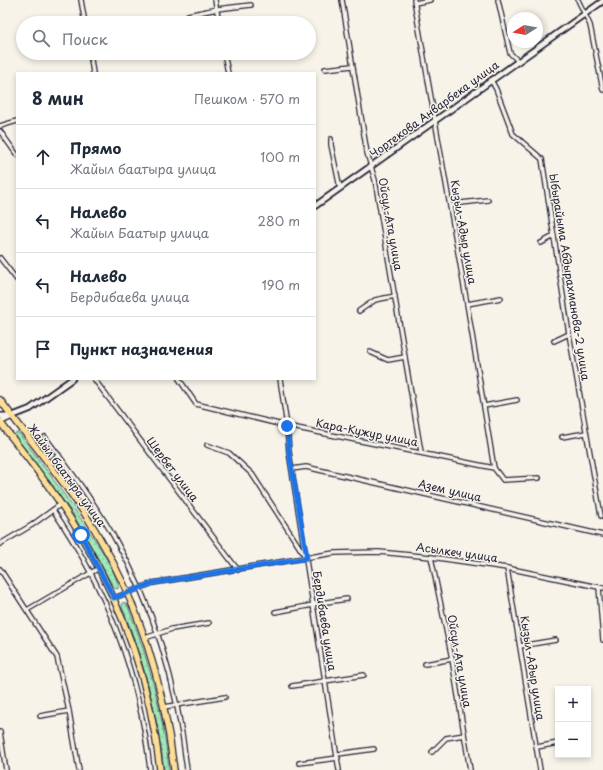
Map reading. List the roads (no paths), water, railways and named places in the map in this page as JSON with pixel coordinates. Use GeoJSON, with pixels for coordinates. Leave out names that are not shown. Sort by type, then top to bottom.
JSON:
{"type":"FeatureCollection","features":[{"type":"Feature","properties":{"kind":"main road","name":"Жайыл баатыра улица"},"geometry":{"type":"LineString","coordinates":[[0,400],[48,463],[95,530],[128,593],[145,638],[164,707],[174,770]]}},
{"type":"Feature","properties":{"kind":"main road"},"geometry":{"type":"LineString","coordinates":[[0,416],[12,416]]}},
{"type":"Feature","properties":{"kind":"main road"},"geometry":{"type":"LineString","coordinates":[[0,422],[12,416]]}},
{"type":"Feature","properties":{"kind":"main road","name":"Жайыл баатыра улица"},"geometry":{"type":"LineString","coordinates":[[0,422],[61,504],[99,568],[114,598],[128,633],[144,684],[155,734],[160,770]]}},
{"type":"Feature","properties":{"kind":"street"},"geometry":{"type":"LineString","coordinates":[[81,0],[84,16]]}},
{"type":"Feature","properties":{"kind":"street"},"geometry":{"type":"LineString","coordinates":[[215,0],[218,16]]}},
{"type":"Feature","properties":{"kind":"street","name":"Ойсул-Ата улица"},"geometry":{"type":"LineString","coordinates":[[342,0],[367,153],[375,180],[421,452]]}},
{"type":"Feature","properties":{"kind":"street"},"geometry":{"type":"LineString","coordinates":[[415,1],[430,0]]}},
{"type":"Feature","properties":{"kind":"street"},"geometry":{"type":"LineString","coordinates":[[498,0],[510,53],[518,61]]}},
{"type":"Feature","properties":{"kind":"street"},"geometry":{"type":"LineString","coordinates":[[578,0],[590,25],[603,90]]}},
{"type":"Feature","properties":{"kind":"street","name":"Кызыл-Адыр улица"},"geometry":{"type":"LineString","coordinates":[[415,1],[468,304],[494,468]]}},
{"type":"Feature","properties":{"kind":"street","name":"Чортекова Анварбека улица"},"geometry":{"type":"LineString","coordinates":[[316,205],[603,1]]}},
{"type":"Feature","properties":{"kind":"street"},"geometry":{"type":"LineString","coordinates":[[188,15],[216,9],[251,5]]}},
{"type":"Feature","properties":{"kind":"street"},"geometry":{"type":"LineString","coordinates":[[91,60],[93,72]]}},
{"type":"Feature","properties":{"kind":"street"},"geometry":{"type":"LineString","coordinates":[[225,60],[228,72]]}},
{"type":"Feature","properties":{"kind":"street"},"geometry":{"type":"LineString","coordinates":[[325,69],[352,66]]}},
{"type":"Feature","properties":{"kind":"street","name":"Ыбырайыма Абдырахманова-2 улица"},"geometry":{"type":"LineString","coordinates":[[491,80],[496,89],[513,134],[542,159],[586,433],[601,516]]}},
{"type":"Feature","properties":{"kind":"street"},"geometry":{"type":"LineString","coordinates":[[0,126],[16,121]]}},
{"type":"Feature","properties":{"kind":"street"},"geometry":{"type":"LineString","coordinates":[[0,131],[16,154]]}},
{"type":"Feature","properties":{"kind":"street"},"geometry":{"type":"LineString","coordinates":[[331,139],[340,188]]}},
{"type":"Feature","properties":{"kind":"street"},"geometry":{"type":"LineString","coordinates":[[450,206],[461,203],[488,200]]}},
{"type":"Feature","properties":{"kind":"street"},"geometry":{"type":"LineString","coordinates":[[541,243],[554,236]]}},
{"type":"Feature","properties":{"kind":"street"},"geometry":{"type":"LineString","coordinates":[[0,258],[16,279]]}},
{"type":"Feature","properties":{"kind":"street"},"geometry":{"type":"LineString","coordinates":[[359,310],[376,300],[395,296]]}},
{"type":"Feature","properties":{"kind":"street"},"geometry":{"type":"LineString","coordinates":[[468,304],[501,298]]}},
{"type":"Feature","properties":{"kind":"street"},"geometry":{"type":"LineString","coordinates":[[554,341],[570,334]]}},
{"type":"Feature","properties":{"kind":"street"},"geometry":{"type":"LineString","coordinates":[[370,352],[388,360],[405,357]]}},
{"type":"Feature","properties":{"kind":"street"},"geometry":{"type":"LineString","coordinates":[[12,416],[30,409],[71,380]]}},
{"type":"Feature","properties":{"kind":"street","name":"Шербет улица"},"geometry":{"type":"LineString","coordinates":[[95,380],[238,570]]}},
{"type":"Feature","properties":{"kind":"street","name":"Кара-Кужур улица"},"geometry":{"type":"LineString","coordinates":[[180,380],[196,404],[287,426],[494,468]]}},
{"type":"Feature","properties":{"kind":"street","name":"Бердибаева улица"},"geometry":{"type":"LineString","coordinates":[[280,380],[292,469],[339,770]]}},
{"type":"Feature","properties":{"kind":"street"},"geometry":{"type":"LineString","coordinates":[[484,406],[517,400]]}},
{"type":"Feature","properties":{"kind":"street"},"geometry":{"type":"LineString","coordinates":[[562,437],[586,433]]}},
{"type":"Feature","properties":{"kind":"street"},"geometry":{"type":"LineString","coordinates":[[45,437],[108,526],[139,588],[157,634],[177,705],[187,770]]}},
{"type":"Feature","properties":{"kind":"street"},"geometry":{"type":"LineString","coordinates":[[207,445],[229,453],[252,474],[307,558]]}},
{"type":"Feature","properties":{"kind":"street"},"geometry":{"type":"LineString","coordinates":[[48,463],[59,455]]}},
{"type":"Feature","properties":{"kind":"street","name":"Азем улица"},"geometry":{"type":"LineString","coordinates":[[292,469],[306,467],[603,535]]}},
{"type":"Feature","properties":{"kind":"street"},"geometry":{"type":"LineString","coordinates":[[494,468],[503,480],[539,478]]}},
{"type":"Feature","properties":{"kind":"street"},"geometry":{"type":"LineString","coordinates":[[0,544],[61,504]]}},
{"type":"Feature","properties":{"kind":"street"},"geometry":{"type":"LineString","coordinates":[[53,510],[91,572],[115,623],[131,672],[143,720],[150,770]]}},
{"type":"Feature","properties":{"kind":"street","name":"Асылкеч улица"},"geometry":{"type":"LineString","coordinates":[[114,598],[153,583],[334,553],[379,552],[431,557],[507,568],[601,587]]}},
{"type":"Feature","properties":{"kind":"street","name":"Ойсул-Ата улица"},"geometry":{"type":"LineString","coordinates":[[431,557],[452,659],[470,770]]}},
{"type":"Feature","properties":{"kind":"street"},"geometry":{"type":"LineString","coordinates":[[27,610],[99,568]]}},
{"type":"Feature","properties":{"kind":"street","name":"Кызыл-Адыр улица"},"geometry":{"type":"LineString","coordinates":[[507,568],[540,770]]}},
{"type":"Feature","properties":{"kind":"street"},"geometry":{"type":"LineString","coordinates":[[0,569],[57,657],[69,711],[79,770]]}},
{"type":"Feature","properties":{"kind":"street"},"geometry":{"type":"LineString","coordinates":[[601,587],[603,640]]}},
{"type":"Feature","properties":{"kind":"street"},"geometry":{"type":"LineString","coordinates":[[275,612],[347,599]]}},
{"type":"Feature","properties":{"kind":"street"},"geometry":{"type":"LineString","coordinates":[[145,638],[172,629],[209,623]]}},
{"type":"Feature","properties":{"kind":"street"},"geometry":{"type":"LineString","coordinates":[[520,646],[556,640]]}},
{"type":"Feature","properties":{"kind":"street"},"geometry":{"type":"LineString","coordinates":[[425,664],[452,659]]}},
{"type":"Feature","properties":{"kind":"street"},"geometry":{"type":"LineString","coordinates":[[292,686],[364,675]]}},
{"type":"Feature","properties":{"kind":"street"},"geometry":{"type":"LineString","coordinates":[[164,707],[225,697]]}},
{"type":"Feature","properties":{"kind":"street"},"geometry":{"type":"LineString","coordinates":[[40,716],[69,711]]}},
{"type":"Feature","properties":{"kind":"street"},"geometry":{"type":"LineString","coordinates":[[0,732],[6,770]]}},
{"type":"Feature","properties":{"kind":"street"},"geometry":{"type":"LineString","coordinates":[[432,752],[446,738],[464,735]]}},
{"type":"Feature","properties":{"kind":"street"},"geometry":{"type":"LineString","coordinates":[[537,747],[555,744]]}},
{"type":"Feature","properties":{"kind":"street"},"geometry":{"type":"LineString","coordinates":[[299,763],[374,749]]}}]}
